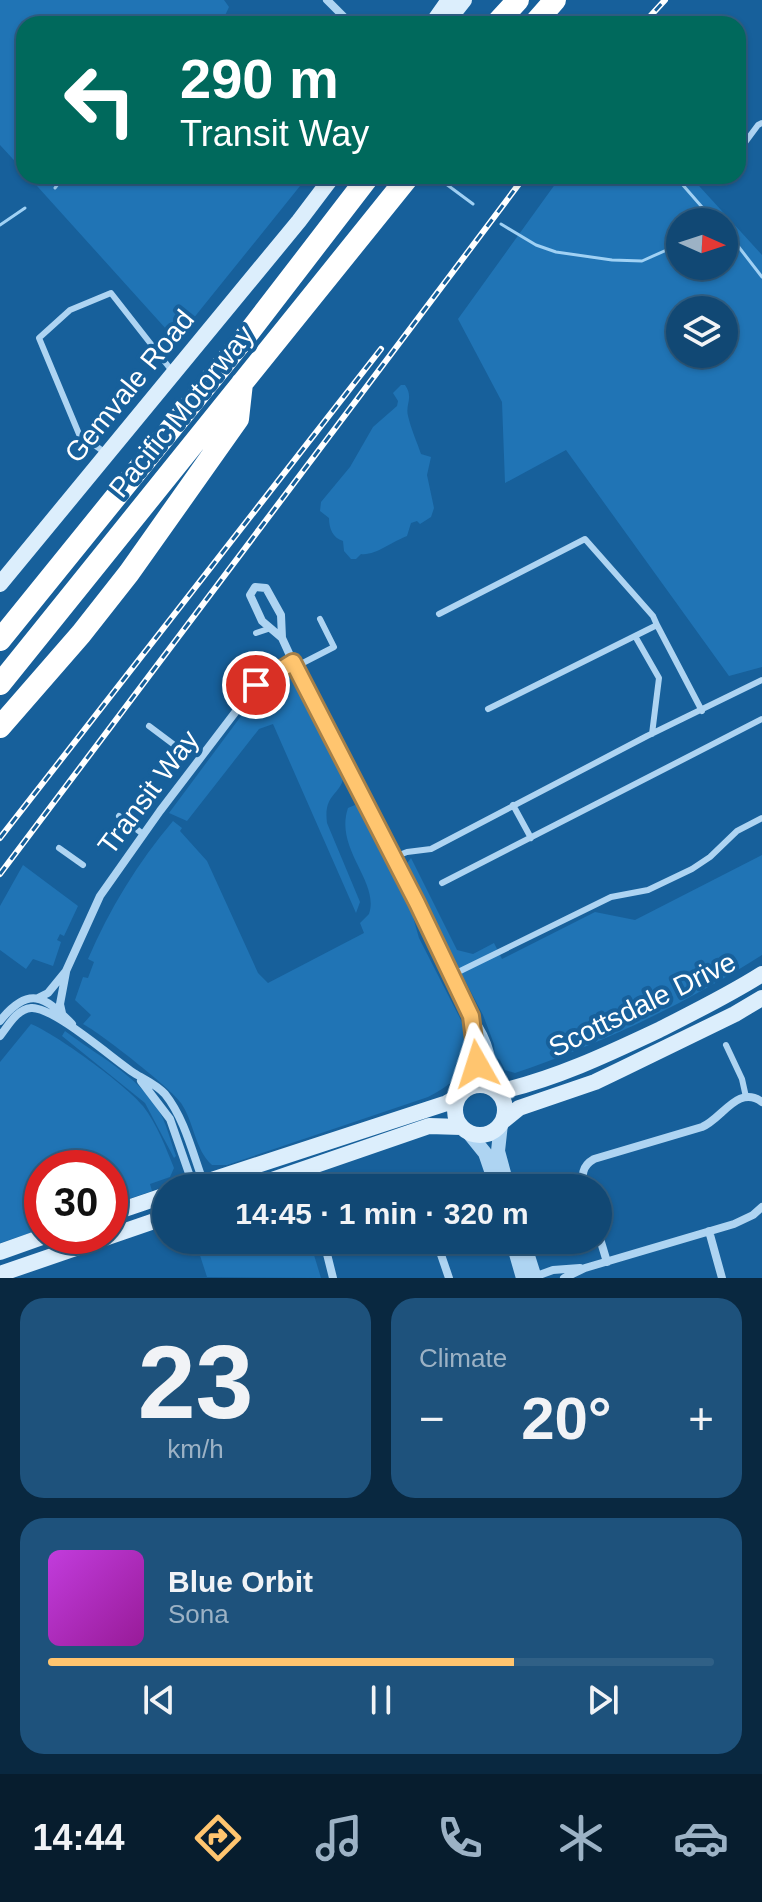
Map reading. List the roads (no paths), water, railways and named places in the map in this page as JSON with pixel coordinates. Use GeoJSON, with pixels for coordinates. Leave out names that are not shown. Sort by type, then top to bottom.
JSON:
{"type":"FeatureCollection","features":[{"type":"Feature","properties":{"kind":"highway"},"geometry":{"type":"LineString","coordinates":[[503,16],[518,0]]}},
{"type":"Feature","properties":{"kind":"highway"},"geometry":{"type":"LineString","coordinates":[[541,16],[555,0]]}},
{"type":"Feature","properties":{"kind":"highway","name":"Pacific Motorway"},"geometry":{"type":"LineString","coordinates":[[0,640],[246,336],[363,184]]}},
{"type":"Feature","properties":{"kind":"highway","name":"Pacific Motorway"},"geometry":{"type":"LineString","coordinates":[[0,684],[403,184]]}},
{"type":"Feature","properties":{"kind":"highway"},"geometry":{"type":"LineString","coordinates":[[0,727],[129,573],[231,430],[238,419],[243,382]]}},
{"type":"Feature","properties":{"kind":"main road"},"geometry":{"type":"LineString","coordinates":[[451,16],[464,0]]}},
{"type":"Feature","properties":{"kind":"main road","name":"Gemvale Road"},"geometry":{"type":"LineString","coordinates":[[0,584],[299,221],[324,184]]}},
{"type":"Feature","properties":{"kind":"main road","name":"Scottsdale Drive"},"geometry":{"type":"LineString","coordinates":[[497,1091],[529,1085],[608,1054],[712,1003],[762,974]]}},
{"type":"Feature","properties":{"kind":"main road","name":"Scottsdale Drive"},"geometry":{"type":"LineString","coordinates":[[502,1122],[519,1108],[620,1070],[722,1021],[762,998]]}},
{"type":"Feature","properties":{"kind":"main road"},"geometry":{"type":"LineString","coordinates":[[233,1174],[447,1103],[481,1085],[497,1091],[505,1104],[502,1122],[484,1135],[465,1129],[429,1126],[290,1174]]}},
{"type":"Feature","properties":{"kind":"main road"},"geometry":{"type":"LineString","coordinates":[[465,1092],[455,1112],[465,1129]]}},
{"type":"Feature","properties":{"kind":"main road"},"geometry":{"type":"LineString","coordinates":[[128,1208],[152,1200]]}},
{"type":"Feature","properties":{"kind":"main road"},"geometry":{"type":"LineString","coordinates":[[0,1274],[152,1222]]}},
{"type":"Feature","properties":{"kind":"main road"},"geometry":{"type":"LineString","coordinates":[[0,1252],[24,1243]]}},
{"type":"Feature","properties":{"kind":"street"},"geometry":{"type":"LineString","coordinates":[[327,0],[344,16]]}},
{"type":"Feature","properties":{"kind":"street"},"geometry":{"type":"LineString","coordinates":[[282,638],[282,619],[266,588],[259,586],[251,591],[262,621],[282,638],[471,1016],[484,1033],[497,1091]]}},
{"type":"Feature","properties":{"kind":"street","name":"Transit Way"},"geometry":{"type":"LineString","coordinates":[[62,1014],[60,1004],[66,971],[100,896],[256,685],[294,665]]}},
{"type":"Feature","properties":{"kind":"street","name":"Transit Way"},"geometry":{"type":"LineString","coordinates":[[0,1021],[19,1001],[48,993],[66,971]]}},
{"type":"Feature","properties":{"kind":"street"},"geometry":{"type":"LineString","coordinates":[[38,998],[47,1001],[78,1031]]}},
{"type":"Feature","properties":{"kind":"street"},"geometry":{"type":"LineString","coordinates":[[0,1036],[18,1013],[31,1008],[42,1009],[78,1031],[135,1074],[170,1119],[192,1174]]}},
{"type":"Feature","properties":{"kind":"street"},"geometry":{"type":"LineString","coordinates":[[465,1092],[478,1056],[471,1016]]}},
{"type":"Feature","properties":{"kind":"street"},"geometry":{"type":"LineString","coordinates":[[582,1174],[588,1163],[708,1125],[734,1102],[746,1097],[762,1102]]}},
{"type":"Feature","properties":{"kind":"street"},"geometry":{"type":"LineString","coordinates":[[502,1122],[498,1151],[504,1174]]}},
{"type":"Feature","properties":{"kind":"street"},"geometry":{"type":"LineString","coordinates":[[465,1129],[485,1153],[492,1174]]}},
{"type":"Feature","properties":{"kind":"street"},"geometry":{"type":"LineString","coordinates":[[531,1277],[565,1275],[744,1220],[762,1207]]}},
{"type":"Feature","properties":{"kind":"street"},"geometry":{"type":"LineString","coordinates":[[709,1231],[722,1278]]}},
{"type":"Feature","properties":{"kind":"street"},"geometry":{"type":"LineString","coordinates":[[327,1254],[333,1278]]}},
{"type":"Feature","properties":{"kind":"street"},"geometry":{"type":"LineString","coordinates":[[441,1254],[449,1278]]}},
{"type":"Feature","properties":{"kind":"street"},"geometry":{"type":"LineString","coordinates":[[519,1254],[531,1277]]}},
{"type":"Feature","properties":{"kind":"street"},"geometry":{"type":"LineString","coordinates":[[526,1254],[531,1277]]}},
{"type":"Feature","properties":{"kind":"street"},"geometry":{"type":"LineString","coordinates":[[605,1254],[607,1262]]}},
{"type":"Feature","properties":{"kind":"lane"},"geometry":{"type":"LineString","coordinates":[[746,141],[762,123]]}},
{"type":"Feature","properties":{"kind":"lane"},"geometry":{"type":"LineString","coordinates":[[107,454],[79,434],[39,338],[70,310],[111,293],[173,372]]}},
{"type":"Feature","properties":{"kind":"lane"},"geometry":{"type":"LineString","coordinates":[[439,614],[585,539],[653,616],[702,711]]}},
{"type":"Feature","properties":{"kind":"lane"},"geometry":{"type":"LineString","coordinates":[[243,603],[251,591]]}},
{"type":"Feature","properties":{"kind":"lane"},"geometry":{"type":"LineString","coordinates":[[256,633],[280,624],[282,619]]}},
{"type":"Feature","properties":{"kind":"lane"},"geometry":{"type":"LineString","coordinates":[[294,665],[334,647],[320,619]]}},
{"type":"Feature","properties":{"kind":"lane"},"geometry":{"type":"LineString","coordinates":[[488,709],[657,625]]}},
{"type":"Feature","properties":{"kind":"lane"},"geometry":{"type":"LineString","coordinates":[[635,636],[659,678],[652,734]]}},
{"type":"Feature","properties":{"kind":"lane"},"geometry":{"type":"LineString","coordinates":[[394,857],[401,853],[431,849],[762,680]]}},
{"type":"Feature","properties":{"kind":"lane"},"geometry":{"type":"LineString","coordinates":[[442,883],[762,719]]}},
{"type":"Feature","properties":{"kind":"lane"},"geometry":{"type":"LineString","coordinates":[[149,726],[173,744]]}},
{"type":"Feature","properties":{"kind":"lane"},"geometry":{"type":"LineString","coordinates":[[513,805],[531,838]]}},
{"type":"Feature","properties":{"kind":"lane"},"geometry":{"type":"LineString","coordinates":[[119,816],[143,834]]}},
{"type":"Feature","properties":{"kind":"lane"},"geometry":{"type":"LineString","coordinates":[[452,975],[611,897],[648,890],[692,869],[710,857],[737,831],[762,818]]}},
{"type":"Feature","properties":{"kind":"lane"},"geometry":{"type":"LineString","coordinates":[[59,848],[83,865]]}},
{"type":"Feature","properties":{"kind":"lane"},"geometry":{"type":"LineString","coordinates":[[726,1045],[742,1079],[746,1097]]}},
{"type":"Feature","properties":{"kind":"waterway"},"geometry":{"type":"LineString","coordinates":[[55,188],[58,184]]}},
{"type":"Feature","properties":{"kind":"waterway"},"geometry":{"type":"LineString","coordinates":[[446,184],[473,204]]}},
{"type":"Feature","properties":{"kind":"waterway"},"geometry":{"type":"LineString","coordinates":[[682,184],[703,208]]}},
{"type":"Feature","properties":{"kind":"waterway"},"geometry":{"type":"LineString","coordinates":[[0,225],[25,208]]}},
{"type":"Feature","properties":{"kind":"waterway"},"geometry":{"type":"LineString","coordinates":[[501,224],[536,245],[556,252],[642,261],[666,250]]}},
{"type":"Feature","properties":{"kind":"waterway"},"geometry":{"type":"LineString","coordinates":[[738,246],[762,277]]}},
{"type":"Feature","properties":{"kind":"railway"},"geometry":{"type":"LineString","coordinates":[[650,16],[665,0]]}},
{"type":"Feature","properties":{"kind":"railway"},"geometry":{"type":"LineString","coordinates":[[0,874],[519,184]]}},
{"type":"Feature","properties":{"kind":"railway"},"geometry":{"type":"LineString","coordinates":[[0,838],[381,349]]}}]}
